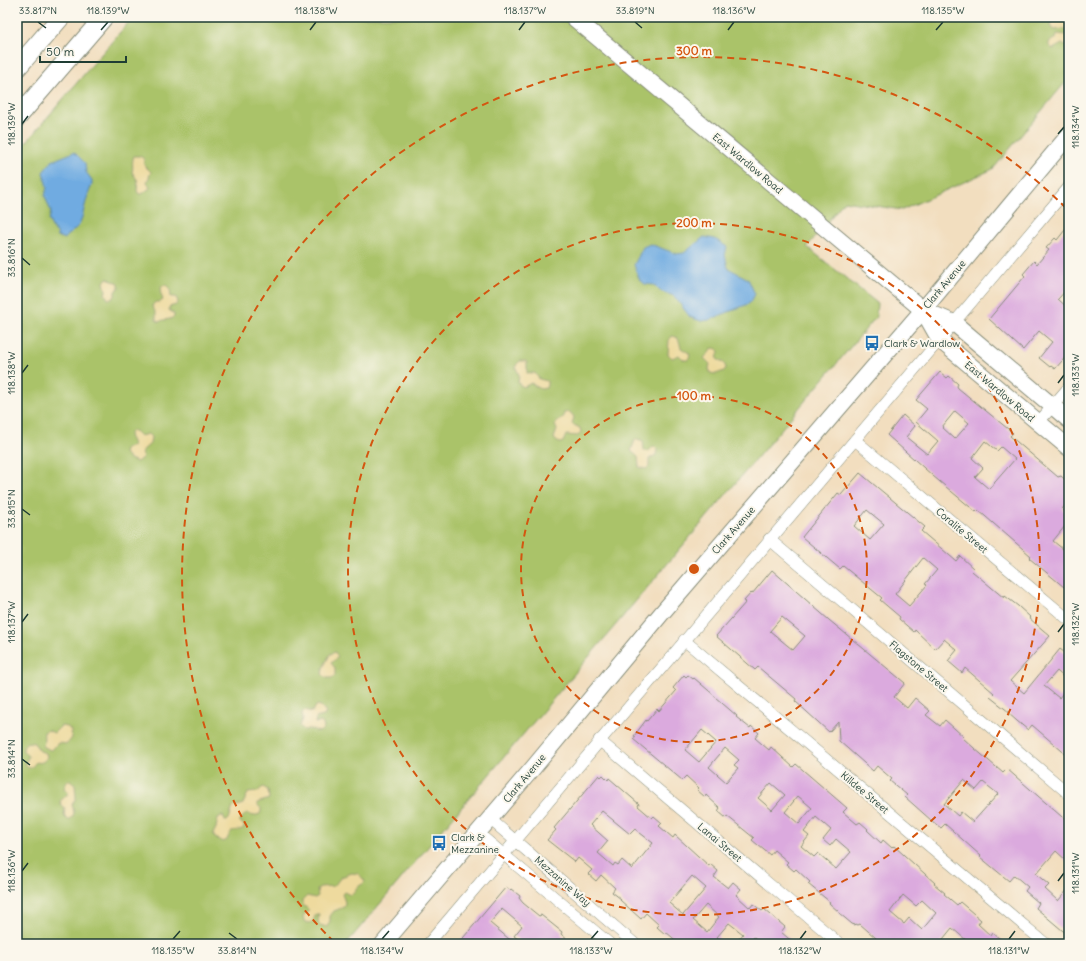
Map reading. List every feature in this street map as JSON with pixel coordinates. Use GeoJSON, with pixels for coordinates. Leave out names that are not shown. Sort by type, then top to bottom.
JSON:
{"type":"FeatureCollection","features":[{"type":"Feature","properties":{"kind":"main road"},"geometry":{"type":"LineString","coordinates":[[17,68],[61,17]]}},
{"type":"Feature","properties":{"kind":"main road"},"geometry":{"type":"LineString","coordinates":[[17,118],[104,17]]}},
{"type":"Feature","properties":{"kind":"main road","name":"East Wardlow Road"},"geometry":{"type":"LineString","coordinates":[[573,17],[923,310],[954,323],[1069,420]]}},
{"type":"Feature","properties":{"kind":"main road","name":"Clark Avenue"},"geometry":{"type":"LineString","coordinates":[[383,944],[490,819],[666,608],[923,310],[1069,135]]}},
{"type":"Feature","properties":{"kind":"main road","name":"East Wardlow Road"},"geometry":{"type":"LineString","coordinates":[[923,310],[940,340],[1069,448]]}},
{"type":"Feature","properties":{"kind":"street"},"geometry":{"type":"LineString","coordinates":[[428,944],[769,539],[855,440],[1069,187]]}},
{"type":"Feature","properties":{"kind":"street"},"geometry":{"type":"LineString","coordinates":[[1038,423],[1069,387]]}},
{"type":"Feature","properties":{"kind":"street","name":"Coralite Street"},"geometry":{"type":"LineString","coordinates":[[855,440],[1069,620]]}},
{"type":"Feature","properties":{"kind":"street","name":"Flagstone Street"},"geometry":{"type":"LineString","coordinates":[[769,539],[1069,794]]}},
{"type":"Feature","properties":{"kind":"street","name":"Killdee Street"},"geometry":{"type":"LineString","coordinates":[[684,640],[1046,944]]}},
{"type":"Feature","properties":{"kind":"street","name":"Lanai Street"},"geometry":{"type":"LineString","coordinates":[[599,740],[840,944]]}},
{"type":"Feature","properties":{"kind":"street","name":"Mezzanine Way"},"geometry":{"type":"LineString","coordinates":[[490,819],[635,944]]}},
{"type":"Feature","properties":{"kind":"street","name":"Mezzanine Way"},"geometry":{"type":"LineString","coordinates":[[478,833],[604,942]]}},
{"type":"Feature","properties":{"kind":"street"},"geometry":{"type":"LineString","coordinates":[[604,942],[614,926]]}},
{"type":"Feature","properties":{"kind":"green space"},"geometry":{"type":"Polygon","coordinates":[[[133,17],[1069,17],[1069,78],[993,169],[902,210],[844,201],[807,247],[877,303],[876,317],[346,944],[17,944],[17,153],[133,17]]]}},
{"type":"Feature","properties":{"kind":"sand"},"geometry":{"type":"Polygon","coordinates":[[[1057,17],[1069,18],[1069,45],[1062,44],[1053,49],[1049,46],[1049,42],[1056,38],[1057,34],[1066,35],[1068,32],[1064,29],[1054,30],[1051,28],[1050,24],[1057,17]]]}},
{"type":"Feature","properties":{"kind":"sand"},"geometry":{"type":"Polygon","coordinates":[[[134,156],[140,156],[144,159],[144,165],[151,172],[147,182],[150,188],[142,194],[139,194],[137,191],[138,181],[132,172],[134,156]]]}},
{"type":"Feature","properties":{"kind":"sand"},"geometry":{"type":"Polygon","coordinates":[[[107,278],[119,283],[119,288],[115,291],[115,296],[112,299],[108,299],[105,294],[106,291],[104,282],[107,278]]]}},
{"type":"Feature","properties":{"kind":"sand"},"geometry":{"type":"Polygon","coordinates":[[[166,285],[170,289],[171,297],[176,297],[178,302],[176,305],[169,307],[169,310],[174,314],[174,317],[159,322],[156,320],[156,313],[152,306],[155,302],[160,302],[163,300],[160,291],[162,286],[166,285]]]}},
{"type":"Feature","properties":{"kind":"sand"},"geometry":{"type":"Polygon","coordinates":[[[672,336],[678,339],[681,348],[689,353],[690,355],[688,360],[684,360],[679,355],[672,358],[668,354],[669,340],[672,336]]]}},
{"type":"Feature","properties":{"kind":"sand"},"geometry":{"type":"Polygon","coordinates":[[[714,348],[719,351],[717,359],[724,363],[726,368],[724,371],[716,374],[710,373],[710,364],[704,358],[711,349],[714,348]]]}},
{"type":"Feature","properties":{"kind":"sand"},"geometry":{"type":"Polygon","coordinates":[[[520,361],[527,362],[527,373],[535,373],[539,379],[547,381],[546,388],[540,389],[531,383],[524,387],[520,385],[518,382],[519,375],[516,365],[520,361]]]}},
{"type":"Feature","properties":{"kind":"sand"},"geometry":{"type":"Polygon","coordinates":[[[570,412],[574,417],[572,424],[580,428],[581,432],[578,436],[566,435],[563,442],[560,443],[554,438],[557,430],[555,425],[556,422],[563,418],[564,413],[570,412]]]}},
{"type":"Feature","properties":{"kind":"sand"},"geometry":{"type":"Polygon","coordinates":[[[131,431],[135,431],[140,436],[148,434],[151,437],[150,444],[142,451],[143,457],[137,462],[128,458],[124,453],[126,448],[134,446],[129,436],[131,431]]]}},
{"type":"Feature","properties":{"kind":"sand"},"geometry":{"type":"Polygon","coordinates":[[[638,439],[643,441],[644,451],[648,451],[654,446],[657,449],[656,455],[649,459],[649,467],[646,469],[639,467],[638,457],[631,451],[635,440],[638,439]]]}},
{"type":"Feature","properties":{"kind":"sand"},"geometry":{"type":"Polygon","coordinates":[[[335,652],[338,657],[331,663],[335,668],[335,676],[332,678],[326,678],[322,674],[323,668],[330,654],[335,652]]]}},
{"type":"Feature","properties":{"kind":"sand"},"geometry":{"type":"Polygon","coordinates":[[[317,705],[321,706],[326,712],[324,716],[316,718],[315,723],[321,722],[324,729],[319,732],[311,729],[304,730],[300,726],[303,719],[302,713],[305,710],[312,712],[317,705]]]}},
{"type":"Feature","properties":{"kind":"sand"},"geometry":{"type":"Polygon","coordinates":[[[61,726],[68,727],[71,731],[72,738],[67,744],[58,743],[52,750],[43,746],[44,732],[48,730],[54,733],[61,726]]]}},
{"type":"Feature","properties":{"kind":"sand"},"geometry":{"type":"Polygon","coordinates":[[[28,742],[34,743],[40,751],[46,753],[47,757],[43,762],[36,762],[30,768],[28,768],[25,763],[29,756],[23,751],[24,745],[28,742]]]}},
{"type":"Feature","properties":{"kind":"sand"},"geometry":{"type":"Polygon","coordinates":[[[67,781],[70,781],[75,785],[76,797],[72,805],[74,812],[73,816],[68,820],[64,816],[65,808],[60,801],[68,794],[68,792],[64,789],[67,781]]]}},
{"type":"Feature","properties":{"kind":"sand"},"geometry":{"type":"Polygon","coordinates":[[[263,787],[268,790],[269,799],[257,803],[261,809],[260,814],[253,816],[247,813],[240,820],[240,822],[244,825],[244,828],[232,831],[227,840],[223,842],[215,838],[213,834],[218,818],[223,816],[225,821],[227,821],[233,807],[243,804],[248,793],[257,792],[263,787]]]}},
{"type":"Feature","properties":{"kind":"sand"},"geometry":{"type":"Polygon","coordinates":[[[352,873],[359,874],[365,881],[352,894],[350,895],[344,892],[342,894],[345,902],[344,907],[334,911],[330,916],[330,921],[327,927],[320,925],[318,922],[319,914],[316,914],[312,922],[309,923],[304,921],[303,917],[309,910],[302,904],[302,901],[307,896],[315,898],[318,896],[317,889],[320,887],[334,886],[341,877],[352,873]]]}},
{"type":"Feature","properties":{"kind":"water"},"geometry":{"type":"Polygon","coordinates":[[[74,152],[85,163],[86,172],[92,180],[92,184],[81,221],[65,239],[56,236],[58,234],[52,227],[49,220],[51,212],[45,196],[47,187],[43,172],[52,161],[74,152]]]}},
{"type":"Feature","properties":{"kind":"water"},"geometry":{"type":"Polygon","coordinates":[[[704,237],[715,239],[727,247],[725,255],[728,268],[748,279],[755,294],[751,302],[748,304],[709,320],[701,321],[690,317],[674,296],[660,291],[654,285],[645,284],[640,281],[634,265],[643,247],[650,244],[677,254],[684,253],[704,237]]]}},
{"type":"Feature","properties":{"kind":"building"},"geometry":{"type":"Polygon","coordinates":[[[1069,225],[1069,287],[1058,299],[1069,309],[1069,353],[1055,369],[1039,358],[1052,342],[1039,331],[1023,350],[989,319],[1025,276],[1023,274],[1034,261],[1037,264],[1049,250],[1046,248],[1055,238],[1057,240],[1069,225]]]}},
{"type":"Feature","properties":{"kind":"building"},"geometry":{"type":"Polygon","coordinates":[[[940,372],[947,378],[949,376],[958,384],[958,388],[1013,433],[1010,436],[1058,477],[1061,476],[1069,483],[1069,501],[1062,509],[1069,515],[1069,521],[1053,541],[1069,554],[1069,580],[1064,587],[1029,558],[1031,556],[978,510],[976,512],[887,435],[903,415],[915,426],[906,437],[927,454],[938,441],[916,422],[927,409],[916,400],[940,372]],[[955,411],[942,427],[955,439],[969,423],[955,411]],[[985,441],[972,458],[983,468],[975,477],[989,489],[1015,459],[1001,447],[997,451],[985,441]]]}},
{"type":"Feature","properties":{"kind":"building"},"geometry":{"type":"Polygon","coordinates":[[[860,473],[925,527],[921,531],[956,561],[960,556],[974,569],[972,571],[1004,598],[1005,596],[1018,606],[1030,617],[1029,618],[1050,636],[1010,681],[1024,693],[1060,649],[1069,656],[1069,682],[1057,671],[1044,686],[1059,698],[1069,685],[1069,757],[1032,725],[1028,730],[1017,721],[1008,713],[1009,712],[990,697],[994,693],[965,668],[962,673],[948,661],[957,650],[944,639],[935,649],[915,630],[914,632],[899,619],[900,617],[880,600],[882,598],[843,566],[840,569],[802,537],[838,493],[841,495],[860,473]],[[867,510],[854,526],[870,540],[884,524],[867,510]],[[923,558],[895,594],[909,606],[927,585],[925,584],[937,570],[923,558]]]}},
{"type":"Feature","properties":{"kind":"building"},"geometry":{"type":"Polygon","coordinates":[[[772,570],[905,683],[894,697],[907,708],[915,698],[930,711],[926,715],[940,726],[945,720],[1003,773],[1007,769],[1069,823],[1069,863],[1056,851],[1036,874],[1049,885],[1045,889],[1058,901],[1069,888],[1069,936],[1036,908],[1039,903],[1025,891],[1028,887],[1014,875],[1009,881],[980,857],[981,856],[945,824],[941,828],[932,821],[905,797],[907,795],[890,781],[892,779],[877,766],[873,771],[839,741],[838,722],[829,732],[795,701],[796,699],[758,667],[755,670],[716,636],[746,602],[744,601],[751,593],[752,594],[772,570]],[[782,617],[770,631],[793,650],[805,636],[782,617]],[[964,780],[944,804],[958,816],[961,812],[973,822],[998,794],[983,782],[976,790],[964,780]]]}},
{"type":"Feature","properties":{"kind":"building"},"geometry":{"type":"Polygon","coordinates":[[[684,675],[686,677],[688,675],[693,679],[694,678],[737,716],[736,717],[759,733],[755,738],[769,750],[771,747],[793,767],[796,764],[847,808],[843,812],[857,824],[860,822],[881,843],[883,840],[892,848],[894,846],[935,883],[934,884],[945,893],[944,894],[957,905],[960,902],[981,920],[978,924],[991,936],[993,933],[1006,944],[963,944],[966,940],[952,928],[939,944],[871,944],[876,938],[860,924],[852,924],[829,903],[830,902],[808,884],[810,882],[796,869],[794,871],[786,864],[788,862],[774,850],[770,855],[752,840],[754,838],[727,816],[726,818],[718,811],[720,808],[706,795],[705,797],[697,790],[699,788],[686,776],[682,780],[633,739],[636,737],[634,736],[646,720],[647,721],[657,709],[659,711],[676,691],[673,688],[684,675]],[[702,730],[685,750],[699,762],[716,742],[702,730]],[[725,748],[709,767],[726,782],[738,768],[734,765],[739,760],[725,748]],[[771,783],[758,798],[772,810],[785,795],[771,783]],[[798,796],[785,812],[799,824],[812,808],[798,796]],[[816,817],[804,832],[809,836],[801,846],[814,857],[818,853],[836,869],[851,852],[836,839],[830,846],[823,840],[831,830],[816,817]],[[903,895],[890,912],[904,924],[909,918],[922,930],[936,913],[922,900],[916,906],[903,895]]]}},
{"type":"Feature","properties":{"kind":"building"},"geometry":{"type":"Polygon","coordinates":[[[599,775],[601,777],[603,775],[608,780],[609,778],[639,804],[638,806],[652,818],[654,816],[662,823],[659,826],[673,838],[675,835],[709,866],[710,864],[718,871],[714,877],[728,888],[733,882],[741,889],[736,895],[750,908],[753,904],[762,911],[764,909],[785,927],[781,932],[795,944],[762,944],[754,937],[749,944],[735,944],[743,934],[729,923],[717,937],[725,944],[680,944],[666,932],[665,934],[657,927],[659,925],[646,913],[641,919],[612,892],[615,888],[601,875],[596,881],[588,874],[592,870],[578,858],[575,862],[547,840],[556,830],[554,828],[599,775]],[[602,811],[590,825],[608,841],[598,853],[613,866],[615,863],[618,865],[622,860],[632,869],[653,843],[635,829],[630,834],[602,811]],[[692,876],[669,903],[683,915],[706,888],[692,876]],[[706,905],[693,920],[707,932],[719,917],[706,905]]]}},
{"type":"Feature","properties":{"kind":"building"},"geometry":{"type":"Polygon","coordinates":[[[506,887],[520,896],[519,898],[523,903],[539,916],[541,915],[562,932],[561,934],[572,944],[524,944],[514,936],[522,926],[502,909],[490,923],[515,944],[458,944],[506,887]]]}},
{"type":"Feature","properties":{"kind":"place","name":"Clark & Wardlow"},"geometry":{"type":"Point","coordinates":[872,343]}},
{"type":"Feature","properties":{"kind":"place","name":"Clark & Mezzanine"},"geometry":{"type":"Point","coordinates":[439,843]}}]}
